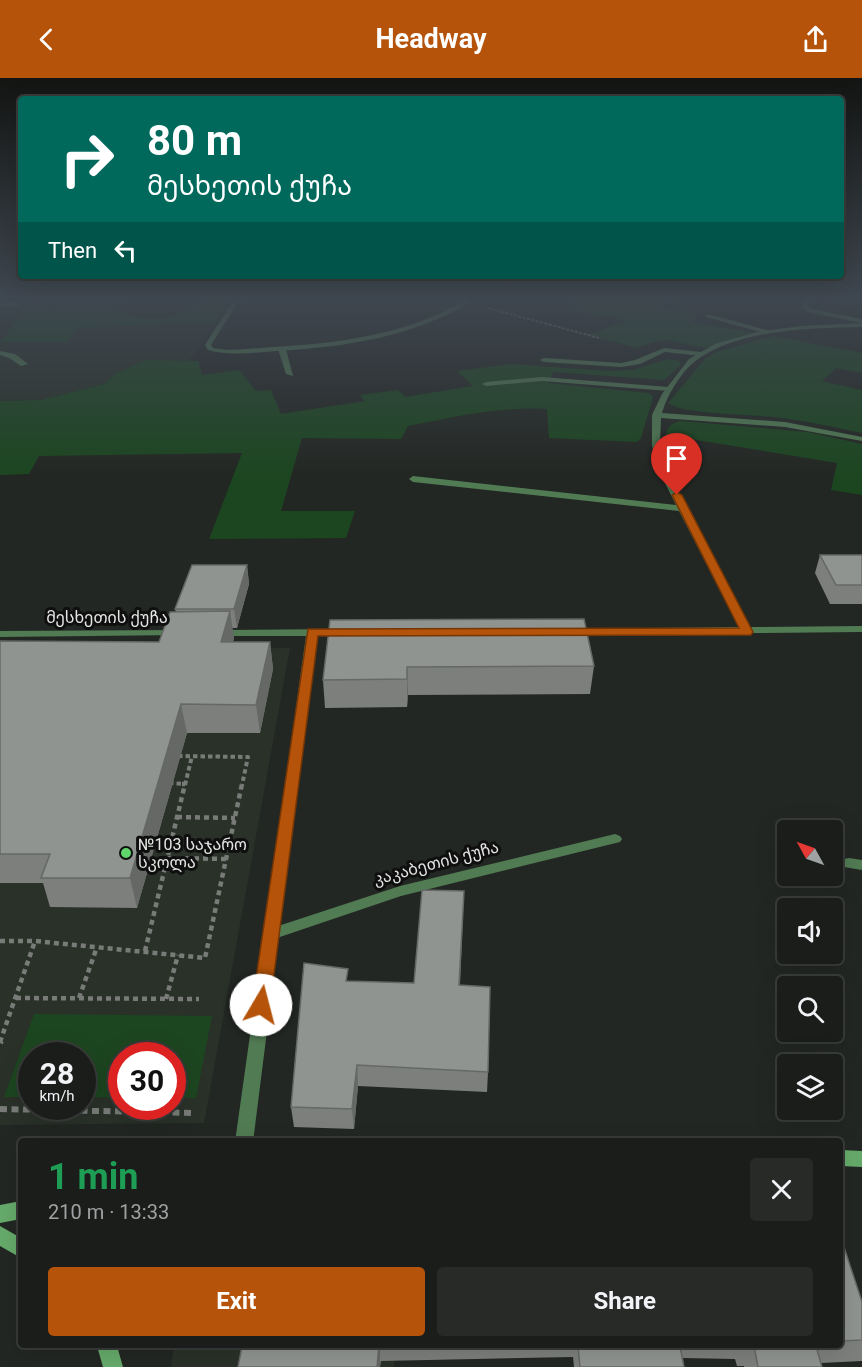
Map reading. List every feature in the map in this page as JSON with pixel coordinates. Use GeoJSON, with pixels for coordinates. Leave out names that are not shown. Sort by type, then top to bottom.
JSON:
{"type":"FeatureCollection","features":[{"type":"Feature","properties":{"kind":"street"},"geometry":{"type":"LineString","coordinates":[[12,356],[24,364]]}},
{"type":"Feature","properties":{"kind":"street"},"geometry":{"type":"LineString","coordinates":[[284,356],[290,374]]}},
{"type":"Feature","properties":{"kind":"street"},"geometry":{"type":"LineString","coordinates":[[544,360],[621,365],[637,362],[648,356]]}},
{"type":"Feature","properties":{"kind":"street"},"geometry":{"type":"LineString","coordinates":[[698,356],[669,389],[656,415],[654,444],[661,466],[747,632]]}},
{"type":"Feature","properties":{"kind":"street"},"geometry":{"type":"LineString","coordinates":[[486,384],[542,379],[669,389]]}},
{"type":"Feature","properties":{"kind":"street"},"geometry":{"type":"LineString","coordinates":[[656,415],[772,421],[805,425],[862,439]]}},
{"type":"Feature","properties":{"kind":"street"},"geometry":{"type":"LineString","coordinates":[[413,479],[684,509]]}},
{"type":"Feature","properties":{"kind":"street"},"geometry":{"type":"LineString","coordinates":[[559,632],[747,632],[862,629]]}},
{"type":"Feature","properties":{"kind":"street"},"geometry":{"type":"LineString","coordinates":[[244,1138],[312,632]]}},
{"type":"Feature","properties":{"kind":"street"},"geometry":{"type":"LineString","coordinates":[[208,633],[359,632]]}},
{"type":"Feature","properties":{"kind":"street","name":"მესხეთის ქუჩა"},"geometry":{"type":"LineString","coordinates":[[0,634],[185,633]]}},
{"type":"Feature","properties":{"kind":"street","name":"კაკაბეთის ქუჩა"},"geometry":{"type":"LineString","coordinates":[[270,934],[400,891],[615,839]]}},
{"type":"Feature","properties":{"kind":"street"},"geometry":{"type":"LineString","coordinates":[[843,1158],[862,1159]]}},
{"type":"Feature","properties":{"kind":"street"},"geometry":{"type":"LineString","coordinates":[[0,1214],[18,1211]]}},
{"type":"Feature","properties":{"kind":"street"},"geometry":{"type":"LineString","coordinates":[[0,1235],[18,1247]]}},
{"type":"Feature","properties":{"kind":"street"},"geometry":{"type":"LineString","coordinates":[[108,1348],[113,1367]]}},
{"type":"Feature","properties":{"kind":"path"},"geometry":{"type":"LineString","coordinates":[[0,941],[35,941],[205,958],[248,757],[172,756]]}},
{"type":"Feature","properties":{"kind":"path"},"geometry":{"type":"LineString","coordinates":[[145,951],[192,756]]}},
{"type":"Feature","properties":{"kind":"path"},"geometry":{"type":"LineString","coordinates":[[165,783],[185,784]]}},
{"type":"Feature","properties":{"kind":"path"},"geometry":{"type":"LineString","coordinates":[[177,817],[235,818]]}},
{"type":"Feature","properties":{"kind":"path"},"geometry":{"type":"LineString","coordinates":[[167,858],[226,859]]}},
{"type":"Feature","properties":{"kind":"path"},"geometry":{"type":"LineString","coordinates":[[0,1042],[35,941]]}},
{"type":"Feature","properties":{"kind":"path"},"geometry":{"type":"LineString","coordinates":[[79,998],[97,947]]}},
{"type":"Feature","properties":{"kind":"path"},"geometry":{"type":"LineString","coordinates":[[166,999],[178,955]]}},
{"type":"Feature","properties":{"kind":"path"},"geometry":{"type":"LineString","coordinates":[[16,998],[199,999]]}},
{"type":"Feature","properties":{"kind":"path"},"geometry":{"type":"LineString","coordinates":[[0,1109],[195,1113]]}},
{"type":"Feature","properties":{"kind":"shaded area"},"geometry":{"type":"Polygon","coordinates":[[[0,356],[192,356],[189,361],[146,360],[117,373],[104,384],[41,400],[0,401],[0,356]]]}},
{"type":"Feature","properties":{"kind":"shaded area","name":"№103 საჯარო სკოლა"},"geometry":{"type":"Polygon","coordinates":[[[290,648],[204,1123],[0,1125],[0,651],[290,648]]]}},
{"type":"Feature","properties":{"kind":"shaded area"},"geometry":{"type":"Polygon","coordinates":[[[174,1348],[396,1348],[394,1367],[171,1367],[174,1348]]]}},
{"type":"Feature","properties":{"kind":"green space"},"geometry":{"type":"Polygon","coordinates":[[[709,356],[862,356],[862,373],[836,368],[822,381],[862,390],[862,433],[785,418],[688,410],[668,403],[709,356]]]}},
{"type":"Feature","properties":{"kind":"green space"},"geometry":{"type":"Polygon","coordinates":[[[668,359],[679,361],[681,365],[664,380],[554,372],[548,383],[649,393],[653,397],[641,438],[637,442],[549,438],[547,409],[529,408],[478,413],[408,426],[401,439],[302,438],[281,511],[355,511],[346,538],[209,539],[242,453],[39,456],[29,474],[0,475],[0,401],[41,400],[104,384],[117,373],[146,360],[198,361],[202,375],[239,370],[256,391],[271,390],[281,414],[365,401],[360,395],[398,390],[405,397],[473,386],[457,371],[511,364],[606,371],[633,370],[668,359]]]}},
{"type":"Feature","properties":{"kind":"green space"},"geometry":{"type":"Polygon","coordinates":[[[681,421],[808,432],[862,444],[862,495],[831,490],[837,463],[666,435],[670,425],[681,421]]]}},
{"type":"Feature","properties":{"kind":"green space"},"geometry":{"type":"Polygon","coordinates":[[[34,1014],[212,1016],[196,1098],[186,1098],[186,1042],[108,1042],[108,1098],[96,1097],[96,1042],[24,1042],[34,1014]]]}},
{"type":"Feature","properties":{"kind":"green space"},"geometry":{"type":"Polygon","coordinates":[[[18,1058],[18,1097],[4,1097],[18,1058]]]}},
{"type":"Feature","properties":{"kind":"building"},"geometry":{"type":"Polygon","coordinates":[[[820,555],[862,555],[862,585],[836,585],[820,555]]]}},
{"type":"Feature","properties":{"kind":"building"},"geometry":{"type":"Polygon","coordinates":[[[192,565],[247,565],[234,609],[175,609],[192,565]]]}},
{"type":"Feature","properties":{"kind":"building"},"geometry":{"type":"Polygon","coordinates":[[[230,611],[221,642],[270,642],[256,705],[181,704],[130,878],[41,878],[50,854],[0,854],[0,641],[159,642],[170,612],[230,611]]]}},
{"type":"Feature","properties":{"kind":"building"},"geometry":{"type":"Polygon","coordinates":[[[584,619],[594,666],[407,667],[407,679],[323,680],[330,620],[584,619]]]}},
{"type":"Feature","properties":{"kind":"building"},"geometry":{"type":"Polygon","coordinates":[[[422,890],[464,891],[459,985],[490,987],[488,1072],[357,1065],[352,1109],[291,1107],[304,963],[348,969],[346,981],[414,983],[422,890]]]}},
{"type":"Feature","properties":{"kind":"building"},"geometry":{"type":"Polygon","coordinates":[[[843,1244],[862,1302],[862,1340],[843,1341],[843,1244]]]}},
{"type":"Feature","properties":{"kind":"building"},"geometry":{"type":"Polygon","coordinates":[[[242,1348],[379,1348],[377,1367],[238,1367],[242,1348]]]}},
{"type":"Feature","properties":{"kind":"building"},"geometry":{"type":"Polygon","coordinates":[[[578,1348],[680,1348],[684,1367],[580,1367],[578,1348]]]}},
{"type":"Feature","properties":{"kind":"building"},"geometry":{"type":"Polygon","coordinates":[[[754,1348],[817,1348],[822,1367],[758,1367],[754,1348]]]}},
{"type":"Feature","properties":{"kind":"place","name":"№103 საჯარო სკოლა"},"geometry":{"type":"Point","coordinates":[126,853]}},
{"type":"Feature","properties":{"kind":"route"},"geometry":{"type":"LineString","coordinates":[[261,1005],[312,632],[747,632],[677,495]]}}]}
